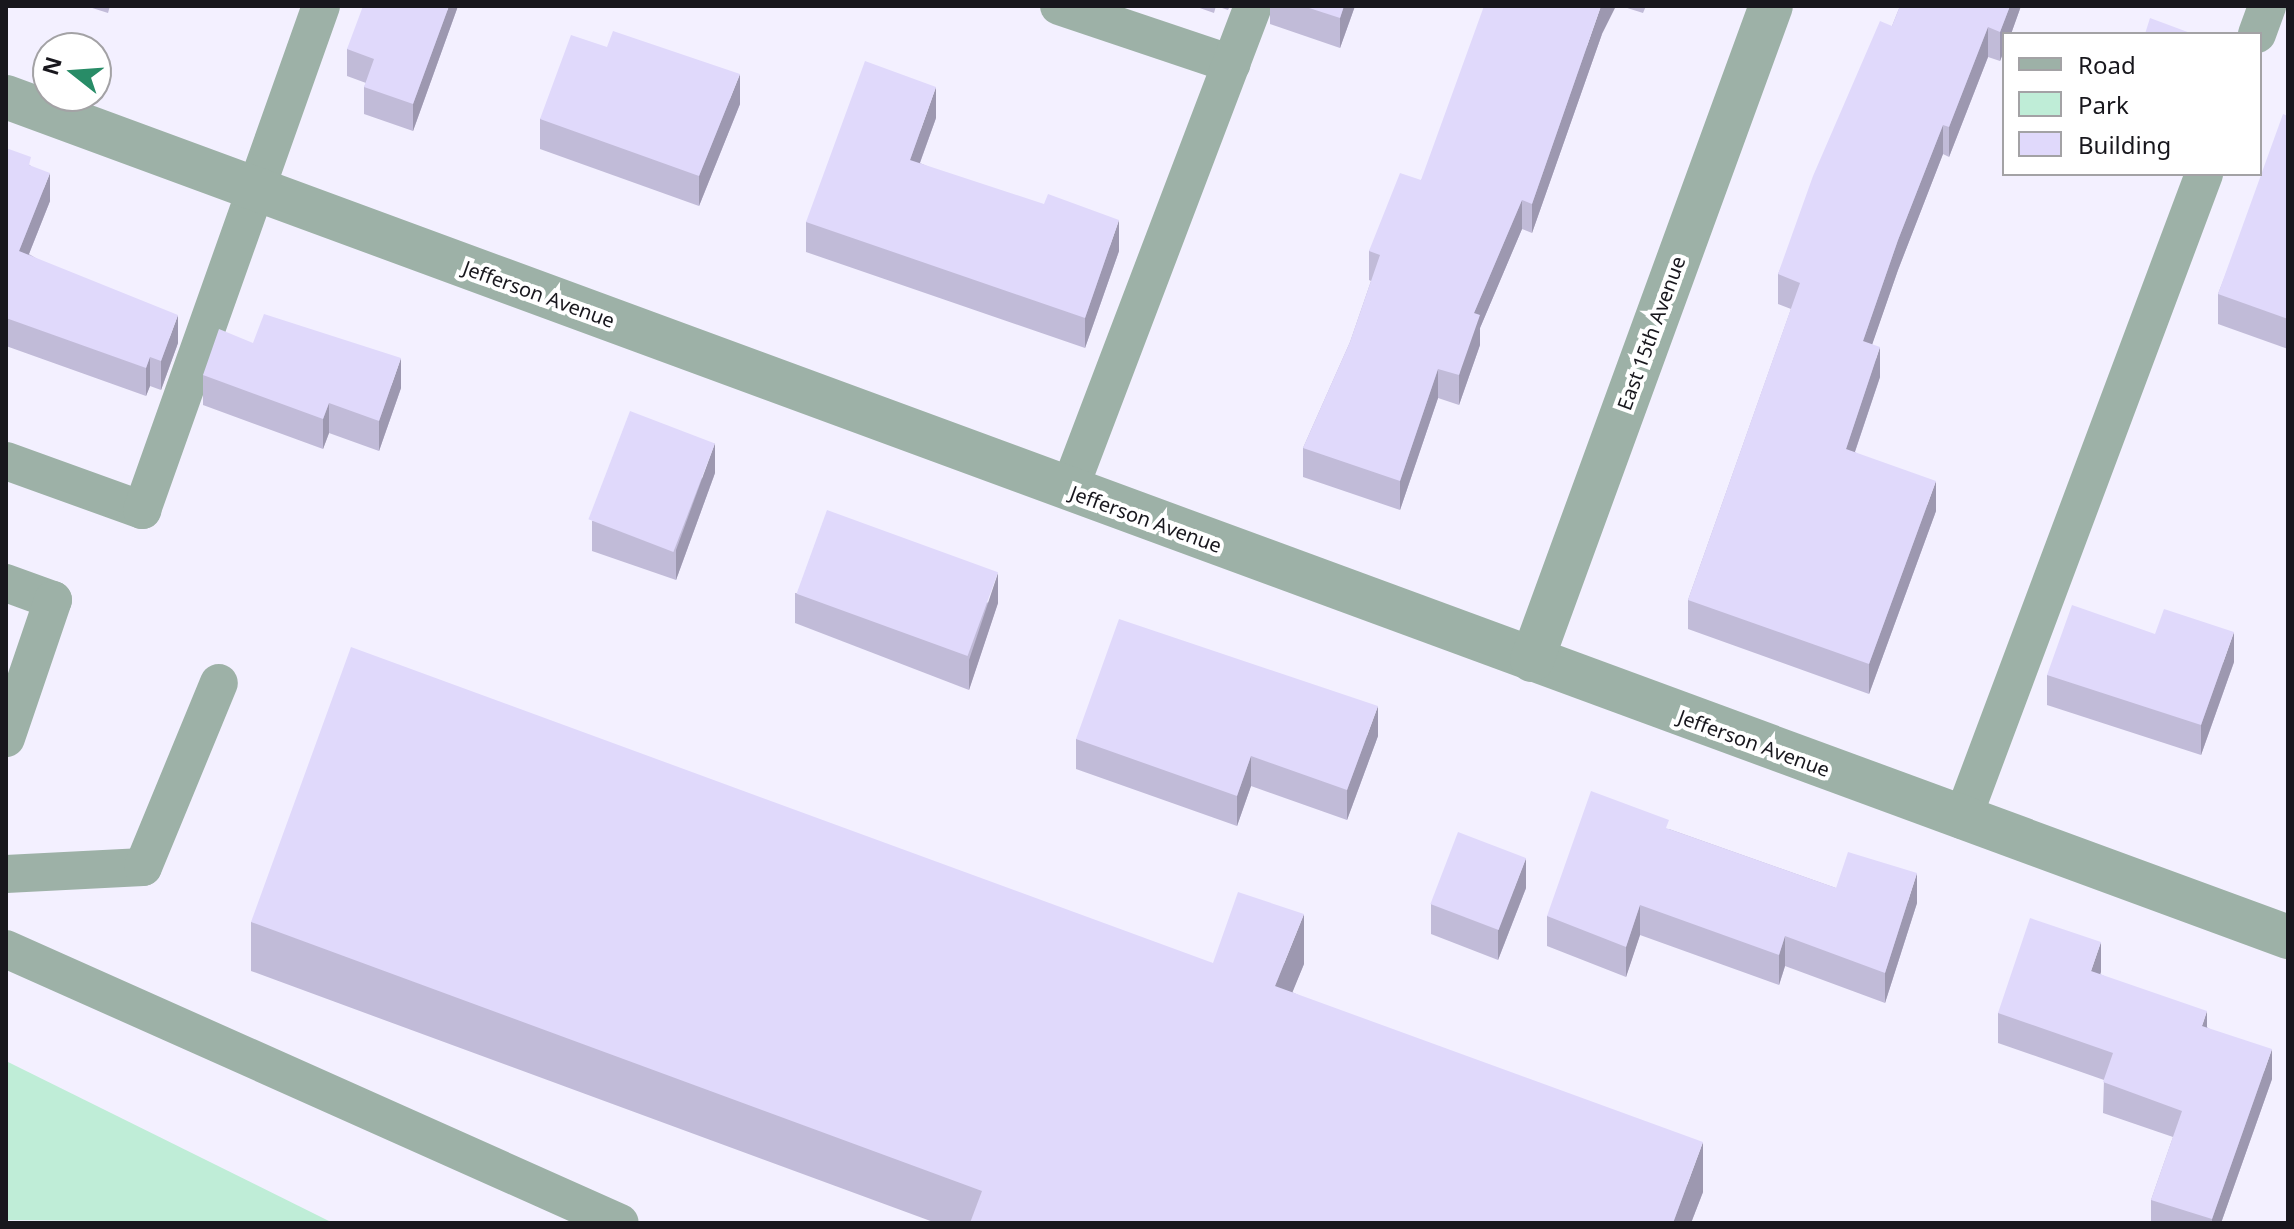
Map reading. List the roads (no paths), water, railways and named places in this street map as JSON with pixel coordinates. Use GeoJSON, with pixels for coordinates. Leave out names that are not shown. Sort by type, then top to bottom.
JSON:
{"type":"FeatureCollection","features":[{"type":"Feature","properties":{"kind":"street","name":"East 15th Avenue"},"geometry":{"type":"LineString","coordinates":[[1532,660],[1771,6]]}},
{"type":"Feature","properties":{"kind":"street","name":"Jefferson Avenue"},"geometry":{"type":"LineString","coordinates":[[6,97],[1962,820],[2288,937]]}},
{"type":"Feature","properties":{"kind":"lane"},"geometry":{"type":"LineString","coordinates":[[6,461],[142,510],[321,6]]}},
{"type":"Feature","properties":{"kind":"lane"},"geometry":{"type":"LineString","coordinates":[[1059,6],[1231,64]]}},
{"type":"Feature","properties":{"kind":"lane"},"geometry":{"type":"LineString","coordinates":[[1069,490],[1253,6]]}},
{"type":"Feature","properties":{"kind":"lane"},"geometry":{"type":"LineString","coordinates":[[2258,32],[2267,6]]}},
{"type":"Feature","properties":{"kind":"lane"},"geometry":{"type":"LineString","coordinates":[[1962,820],[2203,176]]}},
{"type":"Feature","properties":{"kind":"lane"},"geometry":{"type":"LineString","coordinates":[[6,583],[53,600],[6,738]]}},
{"type":"Feature","properties":{"kind":"lane"},"geometry":{"type":"LineString","coordinates":[[6,874],[143,867],[219,683]]}},
{"type":"Feature","properties":{"kind":"lane"},"geometry":{"type":"LineString","coordinates":[[6,949],[620,1223]]}}]}
